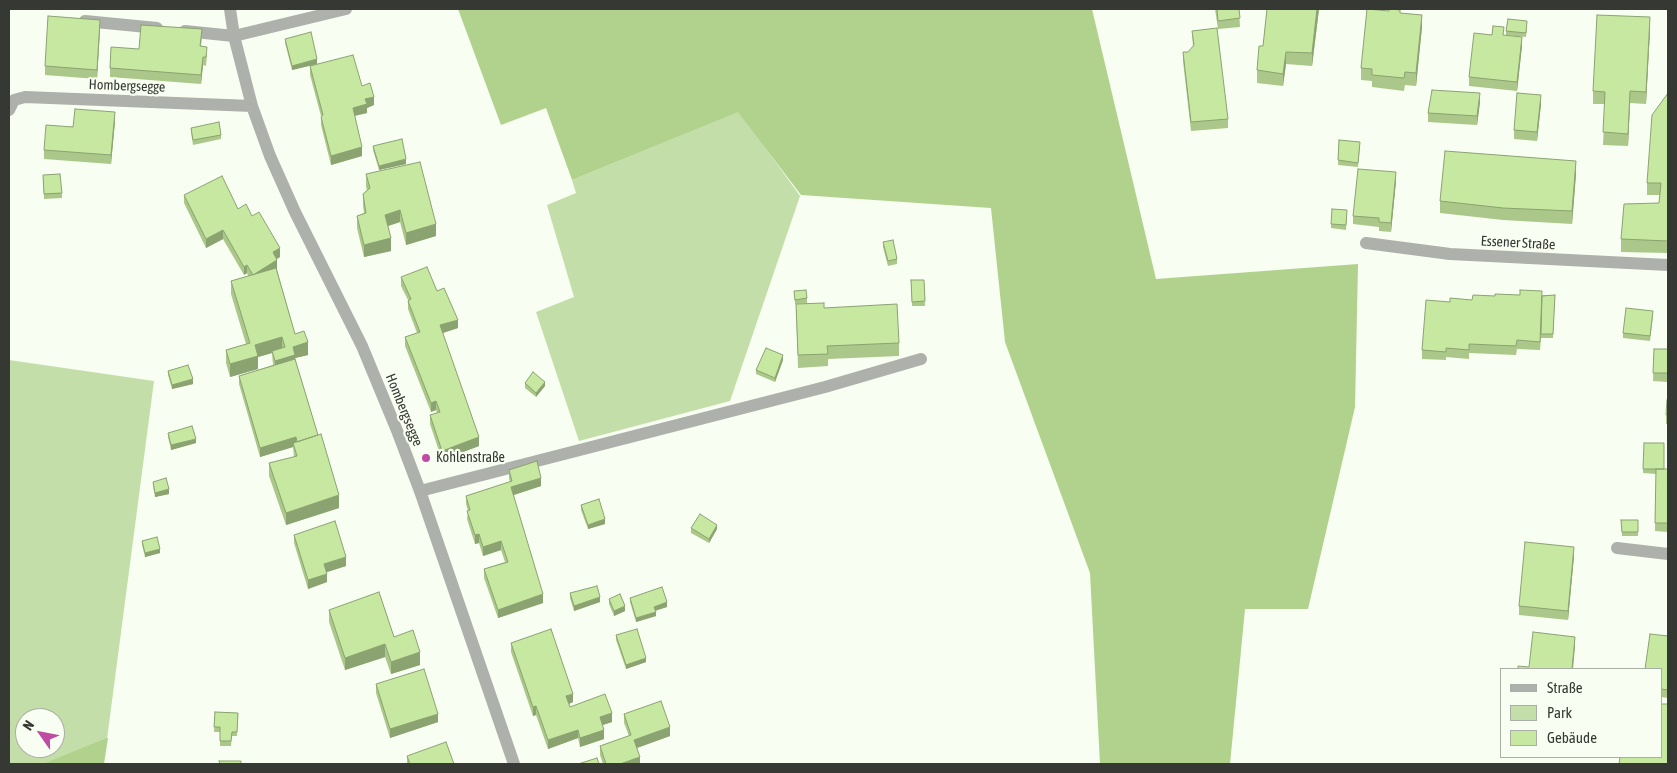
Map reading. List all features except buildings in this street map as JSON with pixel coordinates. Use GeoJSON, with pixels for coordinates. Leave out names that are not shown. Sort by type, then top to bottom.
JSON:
{"type":"FeatureCollection","features":[{"type":"Feature","properties":{"kind":"street","name":"Hombergsegge"},"geometry":{"type":"LineString","coordinates":[[230,9],[234,36],[252,106],[270,156],[295,212],[362,346],[420,491],[514,764]]}},
{"type":"Feature","properties":{"kind":"street"},"geometry":{"type":"LineString","coordinates":[[72,20],[234,36],[346,9]]}},
{"type":"Feature","properties":{"kind":"street","name":"Hombergsegge"},"geometry":{"type":"LineString","coordinates":[[9,110],[14,100],[25,97],[252,106]]}},
{"type":"Feature","properties":{"kind":"street","name":"Essener Straße"},"geometry":{"type":"LineString","coordinates":[[1366,243],[1450,254],[1668,265]]}},
{"type":"Feature","properties":{"kind":"street"},"geometry":{"type":"LineString","coordinates":[[420,491],[815,389],[921,359]]}},
{"type":"Feature","properties":{"kind":"street"},"geometry":{"type":"LineString","coordinates":[[1616,548],[1668,554]]}},
{"type":"Feature","properties":{"kind":"green space"},"geometry":{"type":"Polygon","coordinates":[[[458,9],[1092,9],[1156,279],[1358,264],[1355,407],[1308,609],[1245,609],[1230,764],[1100,764],[1090,573],[1005,342],[991,208],[801,195],[738,112],[572,180],[546,108],[501,125],[458,9]]]}},
{"type":"Feature","properties":{"kind":"green space"},"geometry":{"type":"Polygon","coordinates":[[[739,111],[800,196],[730,401],[579,441],[536,312],[574,297],[547,205],[576,193],[572,180],[739,111]]]}},
{"type":"Feature","properties":{"kind":"green space"},"geometry":{"type":"Polygon","coordinates":[[[9,360],[154,381],[107,739],[65,755],[65,708],[15,708],[15,758],[58,758],[42,764],[9,764],[9,360]]]}},
{"type":"Feature","properties":{"kind":"green space"},"geometry":{"type":"Polygon","coordinates":[[[107,738],[104,764],[42,764],[57,758],[65,758],[65,755],[107,738]]]}},
{"type":"Feature","properties":{"kind":"place","name":"Kohlenstraße"},"geometry":{"type":"Point","coordinates":[426,458]}}]}
